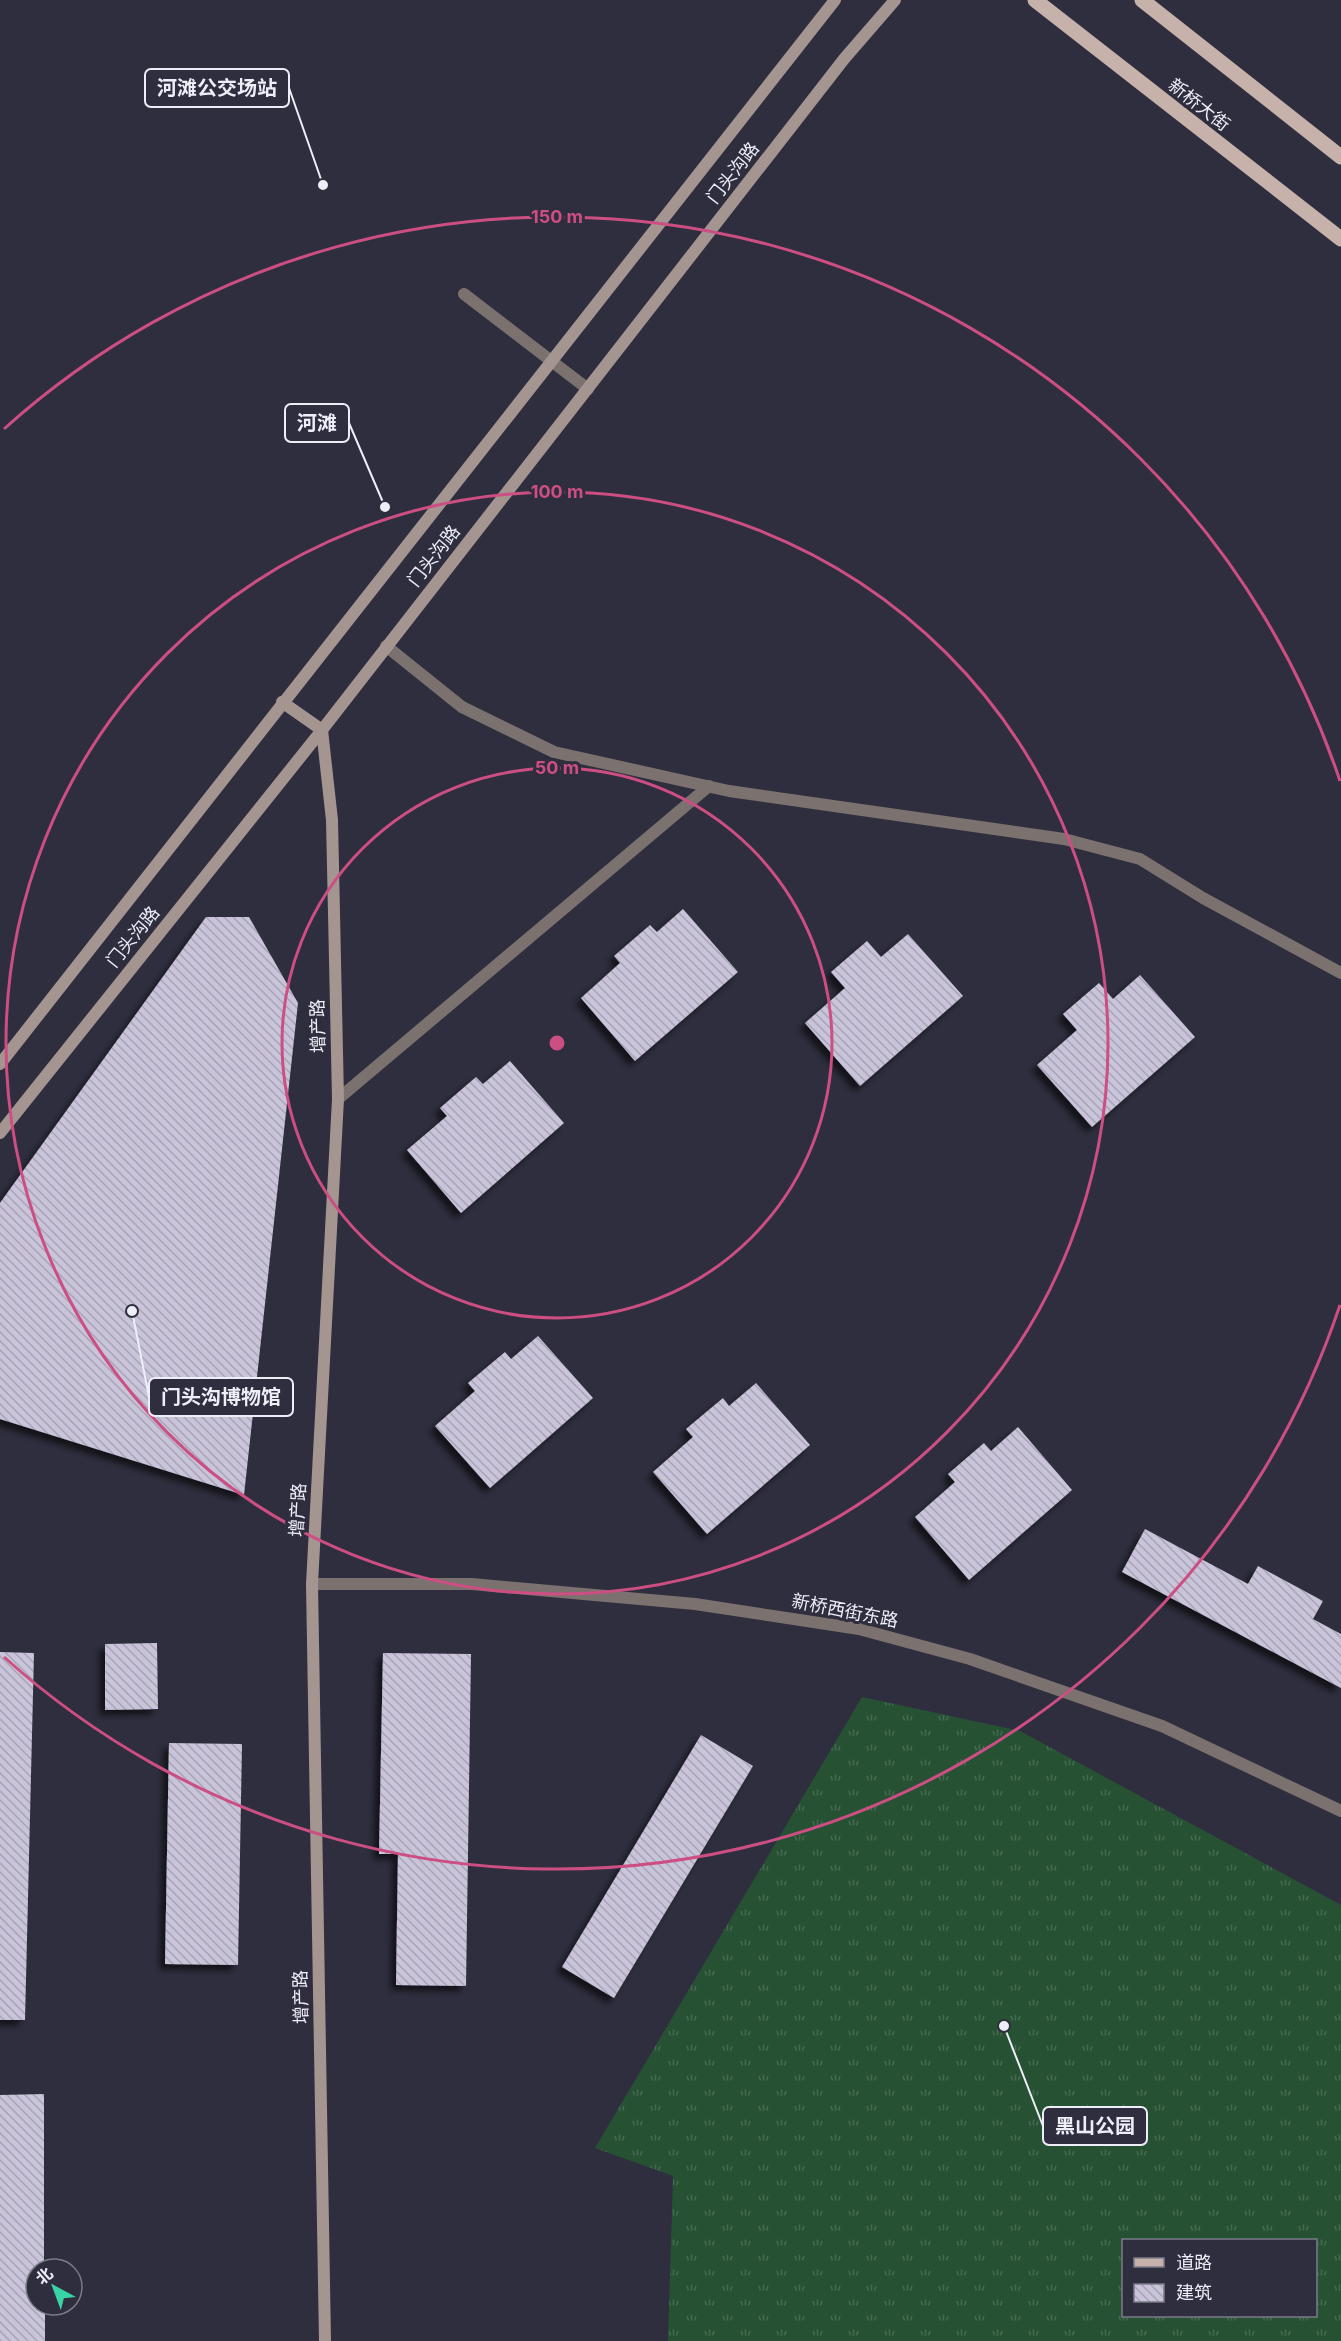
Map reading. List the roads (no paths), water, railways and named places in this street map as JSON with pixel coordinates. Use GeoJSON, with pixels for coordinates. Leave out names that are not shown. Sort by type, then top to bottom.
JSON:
{"type":"FeatureCollection","features":[{"type":"Feature","properties":{"kind":"main road","name":"门头沟路"},"geometry":{"type":"LineString","coordinates":[[0,1064],[835,0]]}},
{"type":"Feature","properties":{"kind":"main road","name":"门头沟路"},"geometry":{"type":"LineString","coordinates":[[0,1133],[322,730],[844,59],[895,0]]}},
{"type":"Feature","properties":{"kind":"main road","name":"新桥大街"},"geometry":{"type":"LineString","coordinates":[[1035,0],[1341,239]]}},
{"type":"Feature","properties":{"kind":"main road"},"geometry":{"type":"LineString","coordinates":[[1142,0],[1341,157]]}},
{"type":"Feature","properties":{"kind":"main road"},"geometry":{"type":"LineString","coordinates":[[282,702],[322,730]]}},
{"type":"Feature","properties":{"kind":"main road","name":"增产路"},"geometry":{"type":"LineString","coordinates":[[322,730],[332,820],[338,1099],[312,1584],[325,2341]]}},
{"type":"Feature","properties":{"kind":"street"},"geometry":{"type":"LineString","coordinates":[[464,294],[588,389]]}},
{"type":"Feature","properties":{"kind":"street"},"geometry":{"type":"LineString","coordinates":[[386,646],[462,707],[554,753],[709,786],[912,819],[989,826],[1064,839],[1140,859],[1203,898],[1341,973]]}},
{"type":"Feature","properties":{"kind":"street"},"geometry":{"type":"LineString","coordinates":[[338,1099],[709,786]]}},
{"type":"Feature","properties":{"kind":"street","name":"新桥西街东路"},"geometry":{"type":"LineString","coordinates":[[312,1584],[472,1584],[695,1604],[859,1629],[970,1659],[1162,1726],[1341,1811]]}},
{"type":"Feature","properties":{"kind":"place","name":"河滩公交场站"},"geometry":{"type":"Point","coordinates":[323,185]}},
{"type":"Feature","properties":{"kind":"place","name":"河滩"},"geometry":{"type":"Point","coordinates":[385,507]}},
{"type":"Feature","properties":{"kind":"place","name":"门头沟博物馆"},"geometry":{"type":"Point","coordinates":[132,1311]}},
{"type":"Feature","properties":{"kind":"place","name":"黑山公园"},"geometry":{"type":"Point","coordinates":[1004,2026]}}]}
